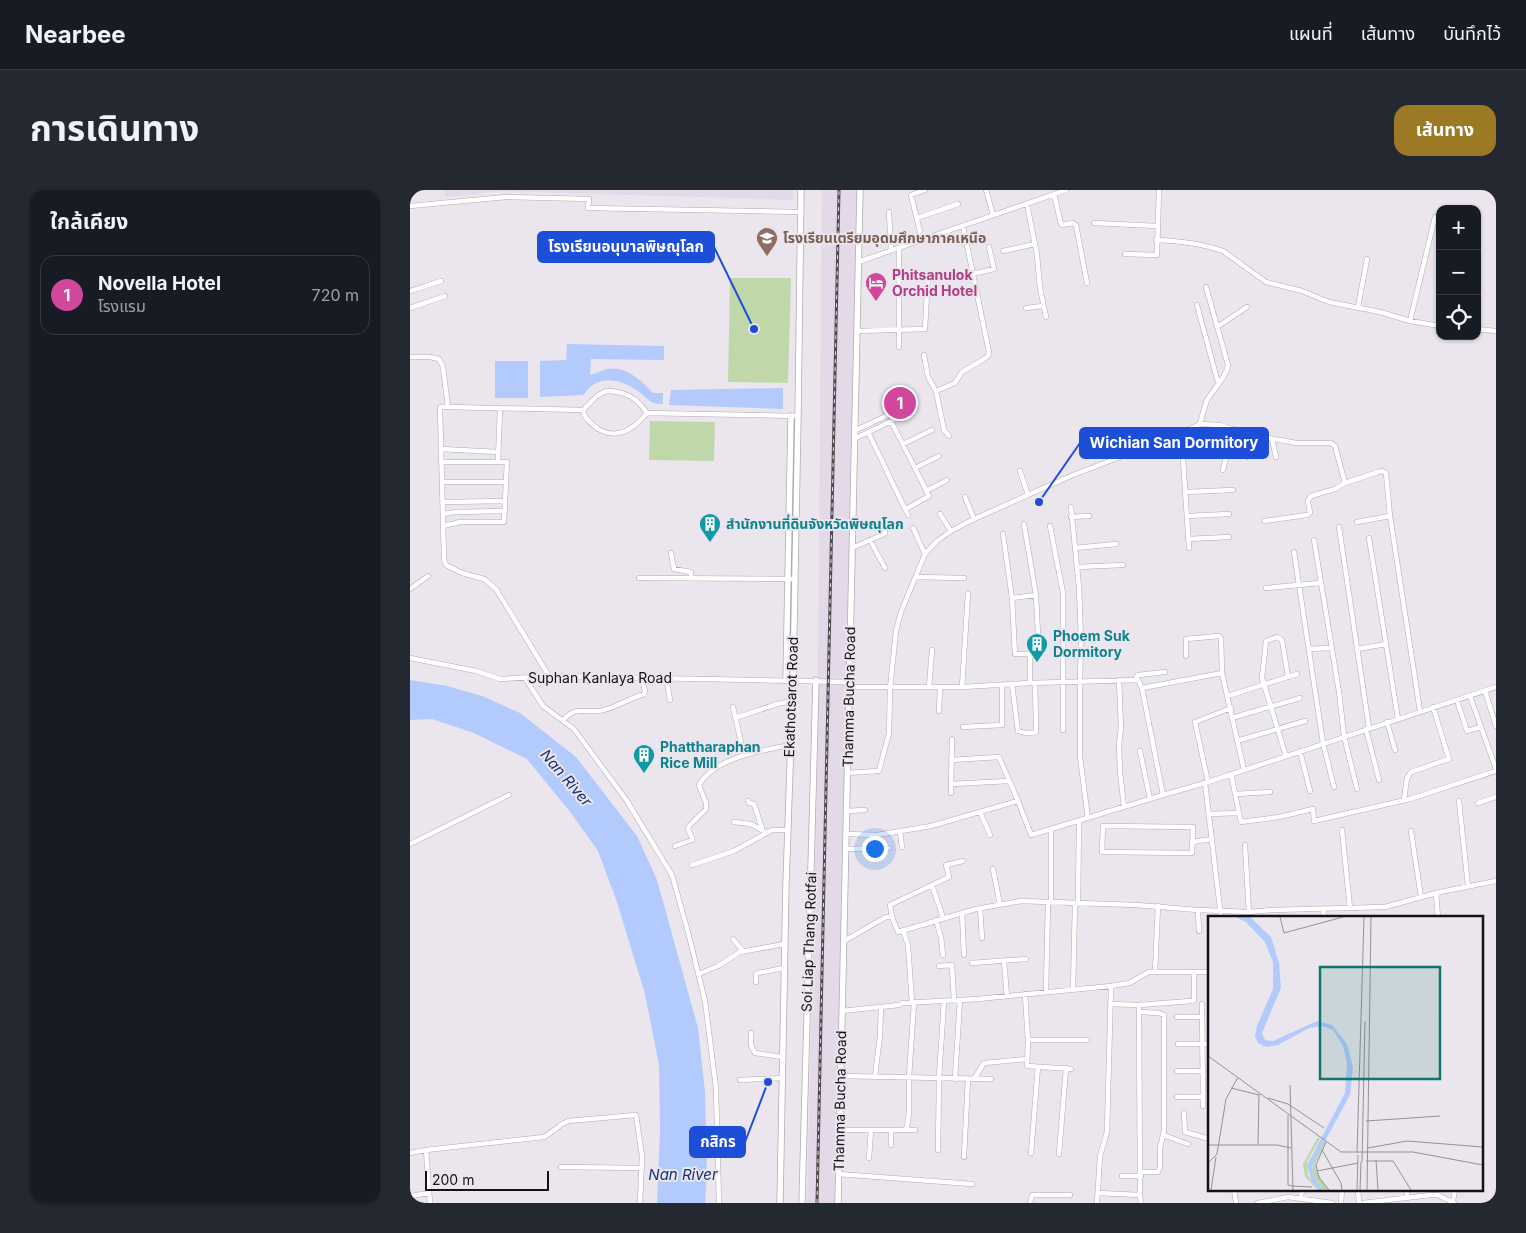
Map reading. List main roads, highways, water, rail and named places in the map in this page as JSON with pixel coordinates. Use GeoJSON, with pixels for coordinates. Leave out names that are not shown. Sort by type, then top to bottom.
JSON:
{"type":"FeatureCollection","features":[{"type":"Feature","properties":{"kind":"main road","name":"Ekathotsarot Road"},"geometry":{"type":"LineString","coordinates":[[780,1203],[787,830],[793,680],[801,190]]}},
{"type":"Feature","properties":{"kind":"main road","name":"Thamma Bucha Road"},"geometry":{"type":"LineString","coordinates":[[838,1203],[860,190]]}},
{"type":"Feature","properties":{"kind":"main road"},"geometry":{"type":"LineString","coordinates":[[786,680],[791,416]]}},
{"type":"Feature","properties":{"kind":"main road","name":"Soi Liap Thang Rotfai"},"geometry":{"type":"LineString","coordinates":[[802,1203],[816,680]]}},
{"type":"Feature","properties":{"kind":"water"},"geometry":{"type":"Polygon","coordinates":[[[567,344],[664,346],[664,360],[591,359],[590,375],[608,369],[627,372],[653,393],[663,393],[663,404],[652,402],[629,385],[611,380],[594,384],[583,395],[540,397],[540,361],[566,360],[567,344]]]}},
{"type":"Feature","properties":{"kind":"water"},"geometry":{"type":"Polygon","coordinates":[[[495,361],[528,361],[528,398],[495,398],[495,361]]]}},
{"type":"Feature","properties":{"kind":"water"},"geometry":{"type":"Polygon","coordinates":[[[783,388],[783,409],[669,405],[671,390],[783,388]]]}},
{"type":"Feature","properties":{"kind":"water","name":"Nan River"},"geometry":{"type":"Polygon","coordinates":[[[410,680],[447,686],[482,696],[520,713],[576,757],[637,836],[657,880],[698,1028],[705,1092],[707,1175],[705,1203],[657,1203],[660,1131],[659,1065],[645,994],[617,902],[598,851],[571,813],[527,759],[474,733],[432,719],[410,720],[410,680]]]}},
{"type":"Feature","properties":{"kind":"railway"},"geometry":{"type":"LineString","coordinates":[[817,1203],[839,190]]}},
{"type":"Feature","properties":{"kind":"place","name":"โรงเรียนเตรียมอุดมศึกษาภาคเหนือ"},"geometry":{"type":"Point","coordinates":[767,257]}},
{"type":"Feature","properties":{"kind":"place","name":"Phitsanulok Orchid Hotel"},"geometry":{"type":"Point","coordinates":[876,302]}},
{"type":"Feature","properties":{"kind":"place","name":"โรงเรียนอนุบาลพิษณุโลก"},"geometry":{"type":"Point","coordinates":[754,329]}},
{"type":"Feature","properties":{"kind":"place","name":"Novella Hotel"},"geometry":{"type":"Point","coordinates":[900,403]}},
{"type":"Feature","properties":{"kind":"place","name":"Wichian San Dormitory"},"geometry":{"type":"Point","coordinates":[1039,502]}},
{"type":"Feature","properties":{"kind":"place","name":"สำนักงานที่ดินจังหวัดพิษณุโลก"},"geometry":{"type":"Point","coordinates":[710,543]}},
{"type":"Feature","properties":{"kind":"place","name":"Phoem Suk Dormitory"},"geometry":{"type":"Point","coordinates":[1037,663]}},
{"type":"Feature","properties":{"kind":"place","name":"Phattharaphan Rice Mill"},"geometry":{"type":"Point","coordinates":[644,774]}},
{"type":"Feature","properties":{"kind":"place","name":"กสิกร"},"geometry":{"type":"Point","coordinates":[768,1082]}}]}
